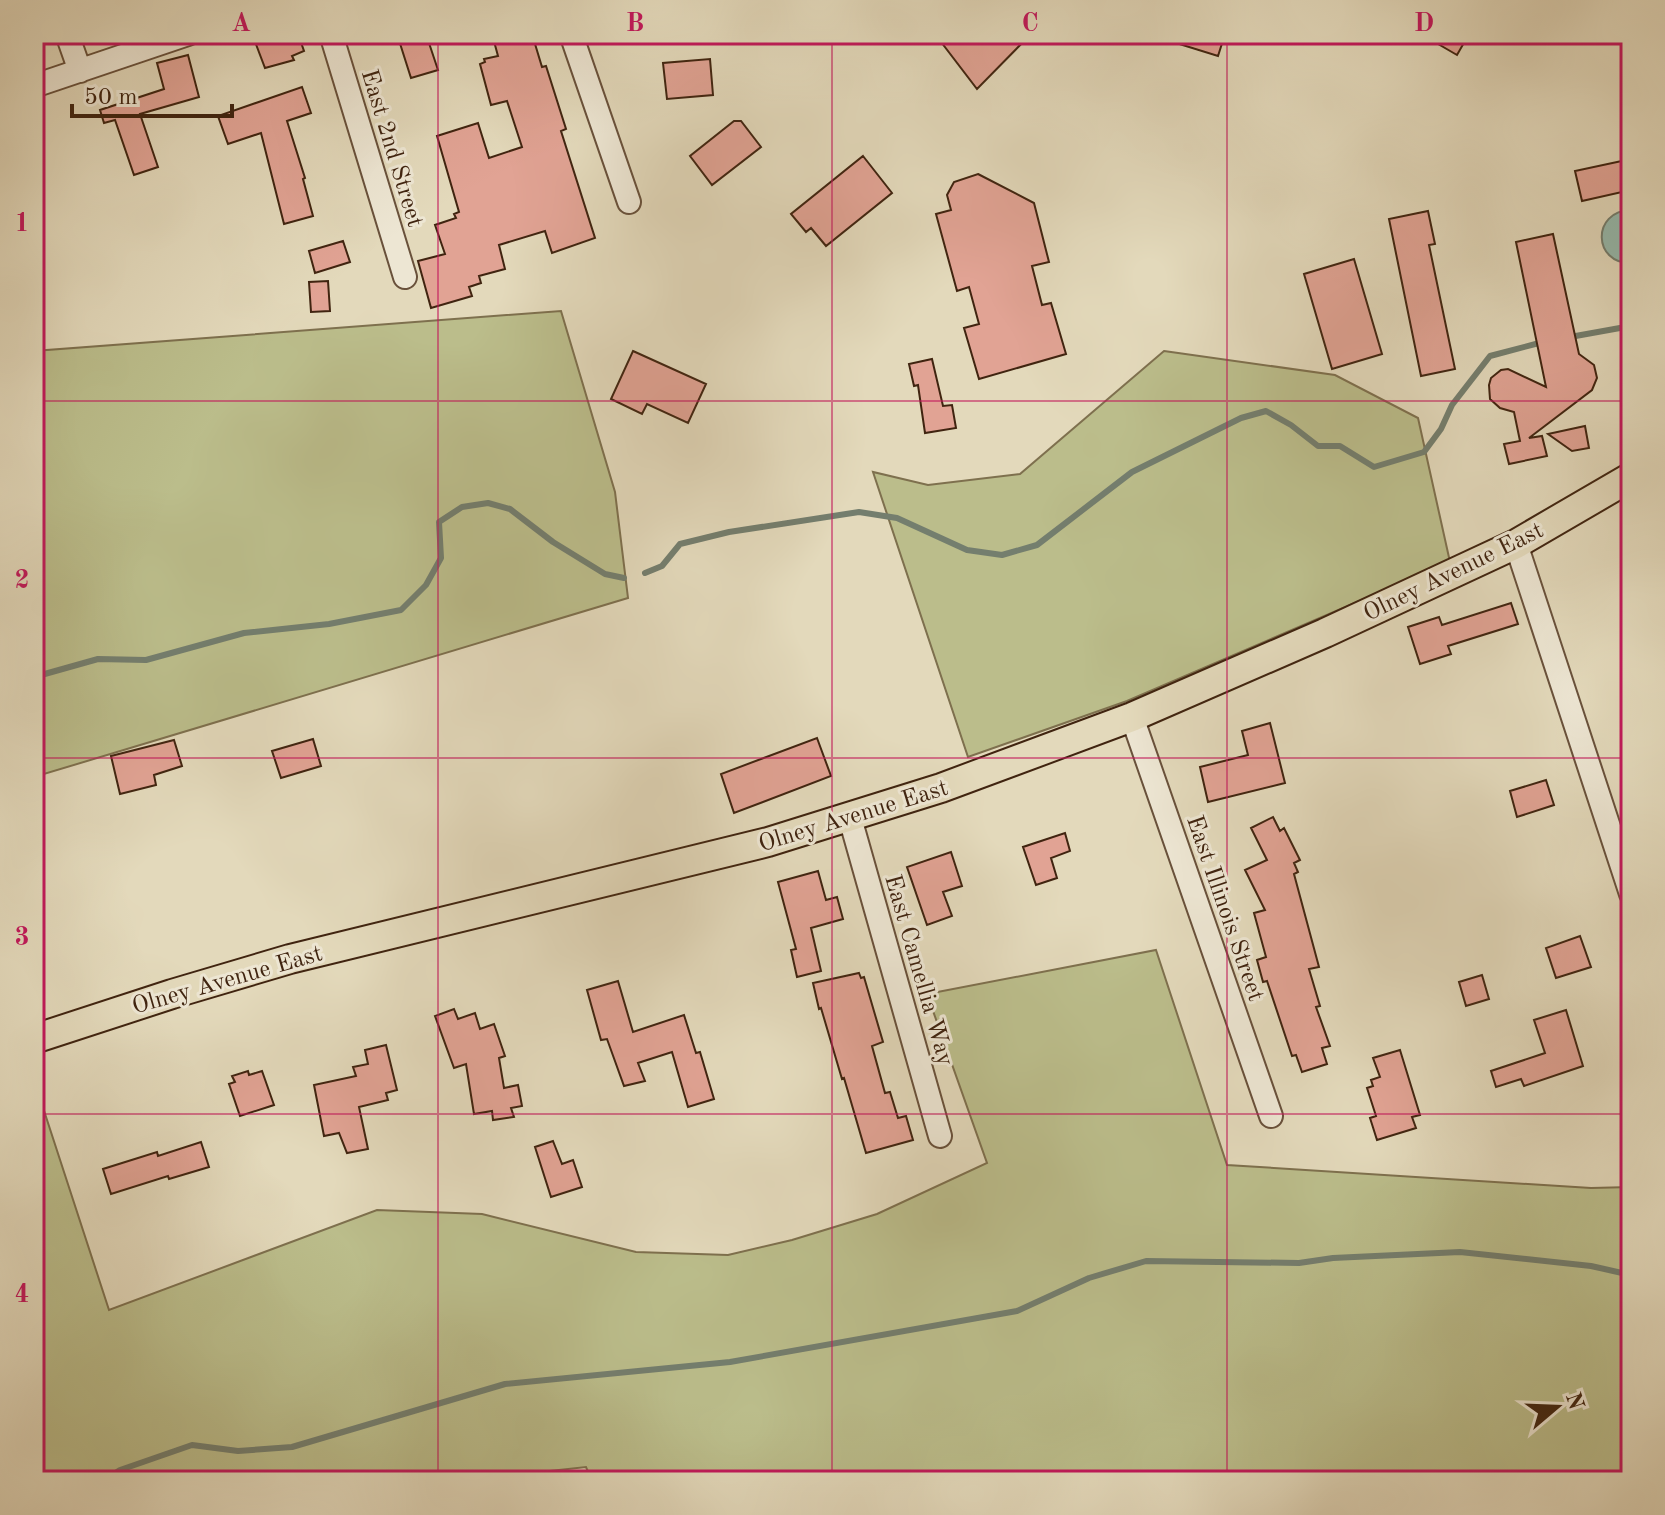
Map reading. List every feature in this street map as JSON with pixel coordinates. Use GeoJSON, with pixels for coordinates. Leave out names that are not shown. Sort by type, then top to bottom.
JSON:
{"type":"FeatureCollection","features":[{"type":"Feature","properties":{"kind":"main road","name":"Olney Avenue East"},"geometry":{"type":"LineString","coordinates":[[34,1039],[290,959],[753,846],[941,788],[1132,717],[1325,633],[1516,544],[1631,477]]}},
{"type":"Feature","properties":{"kind":"street"},"geometry":{"type":"LineString","coordinates":[[67,34],[80,71]]}},
{"type":"Feature","properties":{"kind":"street"},"geometry":{"type":"LineString","coordinates":[[34,86],[188,34]]}},
{"type":"Feature","properties":{"kind":"street","name":"East 2nd Street"},"geometry":{"type":"LineString","coordinates":[[331,34],[405,277]]}},
{"type":"Feature","properties":{"kind":"street"},"geometry":{"type":"LineString","coordinates":[[571,34],[629,202]]}},
{"type":"Feature","properties":{"kind":"street"},"geometry":{"type":"LineString","coordinates":[[1516,544],[1631,894]]}},
{"type":"Feature","properties":{"kind":"street","name":"East Illinois Street"},"geometry":{"type":"LineString","coordinates":[[1132,717],[1271,1116]]}},
{"type":"Feature","properties":{"kind":"street","name":"East Camellia Way"},"geometry":{"type":"LineString","coordinates":[[850,818],[940,1136]]}},
{"type":"Feature","properties":{"kind":"green space"},"geometry":{"type":"Polygon","coordinates":[[[561,311],[615,492],[628,598],[34,777],[34,351],[561,311]]]}},
{"type":"Feature","properties":{"kind":"green space"},"geometry":{"type":"Polygon","coordinates":[[[1164,351],[1335,375],[1418,418],[1450,562],[1127,701],[968,757],[873,472],[928,485],[1020,474],[1164,351]]]}},
{"type":"Feature","properties":{"kind":"green space"},"geometry":{"type":"Polygon","coordinates":[[[1156,950],[1227,1165],[1591,1188],[1631,1187],[1631,1481],[592,1481],[586,1467],[456,1481],[34,1481],[34,1080],[109,1310],[377,1210],[482,1214],[636,1252],[728,1255],[792,1240],[877,1214],[987,1163],[927,994],[1156,950]]]}},
{"type":"Feature","properties":{"kind":"water"},"geometry":{"type":"Polygon","coordinates":[[[1631,210],[1631,263],[1618,261],[1609,255],[1602,237],[1603,227],[1609,219],[1631,210]]]}},
{"type":"Feature","properties":{"kind":"building"},"geometry":{"type":"Polygon","coordinates":[[[268,34],[298,34],[304,51],[292,56],[294,60],[265,68],[254,39],[268,34]]]}},
{"type":"Feature","properties":{"kind":"building"},"geometry":{"type":"Polygon","coordinates":[[[397,34],[426,34],[438,70],[411,78],[397,34]]]}},
{"type":"Feature","properties":{"kind":"building"},"geometry":{"type":"Polygon","coordinates":[[[492,34],[532,34],[566,129],[561,131],[595,238],[552,253],[545,231],[499,245],[505,269],[479,276],[481,283],[469,287],[472,296],[431,308],[418,261],[445,254],[435,225],[456,218],[454,214],[459,212],[437,136],[478,123],[489,158],[522,147],[507,101],[491,105],[480,64],[485,62],[484,59],[498,56],[492,34]]]}},
{"type":"Feature","properties":{"kind":"building"},"geometry":{"type":"Polygon","coordinates":[[[935,34],[1031,34],[977,89],[935,34]]]}},
{"type":"Feature","properties":{"kind":"building"},"geometry":{"type":"Polygon","coordinates":[[[1160,34],[1225,34],[1218,56],[1160,38],[1160,34]]]}},
{"type":"Feature","properties":{"kind":"building"},"geometry":{"type":"Polygon","coordinates":[[[1421,34],[1469,34],[1457,55],[1421,34]]]}},
{"type":"Feature","properties":{"kind":"building"},"geometry":{"type":"Polygon","coordinates":[[[188,55],[199,97],[140,114],[158,167],[134,175],[115,120],[104,123],[100,110],[164,89],[157,63],[188,55]]]}},
{"type":"Feature","properties":{"kind":"building"},"geometry":{"type":"Polygon","coordinates":[[[710,59],[713,95],[667,99],[663,63],[710,59]]]}},
{"type":"Feature","properties":{"kind":"building"},"geometry":{"type":"Polygon","coordinates":[[[302,87],[311,113],[287,121],[313,216],[284,224],[261,133],[228,144],[218,116],[302,87]]]}},
{"type":"Feature","properties":{"kind":"building"},"geometry":{"type":"Polygon","coordinates":[[[734,121],[741,121],[761,147],[712,185],[690,156],[734,121]]]}},
{"type":"Feature","properties":{"kind":"building"},"geometry":{"type":"Polygon","coordinates":[[[863,156],[892,193],[826,246],[811,228],[806,232],[791,214],[863,156]]]}},
{"type":"Feature","properties":{"kind":"building"},"geometry":{"type":"Polygon","coordinates":[[[1631,159],[1631,190],[1582,201],[1575,171],[1631,159]]]}},
{"type":"Feature","properties":{"kind":"building"},"geometry":{"type":"Polygon","coordinates":[[[978,174],[1034,203],[1049,262],[1032,266],[1042,305],[1051,303],[1066,354],[979,379],[964,328],[979,324],[969,287],[957,291],[936,214],[951,210],[947,195],[954,182],[978,174]]]}},
{"type":"Feature","properties":{"kind":"building"},"geometry":{"type":"Polygon","coordinates":[[[1428,211],[1435,244],[1429,245],[1455,369],[1421,376],[1389,219],[1428,211]]]}},
{"type":"Feature","properties":{"kind":"building"},"geometry":{"type":"Polygon","coordinates":[[[1553,234],[1579,354],[1594,365],[1597,378],[1592,390],[1529,438],[1542,436],[1547,456],[1509,464],[1504,444],[1520,441],[1514,412],[1500,408],[1490,399],[1491,378],[1508,369],[1546,387],[1516,242],[1553,234]]]}},
{"type":"Feature","properties":{"kind":"building"},"geometry":{"type":"Polygon","coordinates":[[[343,241],[350,262],[315,273],[309,251],[343,241]]]}},
{"type":"Feature","properties":{"kind":"building"},"geometry":{"type":"Polygon","coordinates":[[[1354,259],[1382,354],[1332,369],[1304,274],[1354,259]]]}},
{"type":"Feature","properties":{"kind":"building"},"geometry":{"type":"Polygon","coordinates":[[[328,281],[330,311],[311,312],[309,282],[328,281]]]}},
{"type":"Feature","properties":{"kind":"building"},"geometry":{"type":"Polygon","coordinates":[[[633,351],[706,384],[688,423],[647,404],[642,414],[611,399],[633,351]]]}},
{"type":"Feature","properties":{"kind":"building"},"geometry":{"type":"Polygon","coordinates":[[[932,359],[943,406],[952,405],[956,428],[925,433],[918,385],[914,386],[909,364],[932,359]]]}},
{"type":"Feature","properties":{"kind":"building"},"geometry":{"type":"Polygon","coordinates":[[[1585,426],[1589,448],[1572,451],[1548,434],[1585,426]]]}},
{"type":"Feature","properties":{"kind":"building"},"geometry":{"type":"Polygon","coordinates":[[[1511,603],[1518,624],[1448,646],[1451,654],[1420,664],[1408,627],[1439,617],[1442,625],[1511,603]]]}},
{"type":"Feature","properties":{"kind":"building"},"geometry":{"type":"Polygon","coordinates":[[[1270,723],[1285,783],[1208,802],[1200,767],[1248,755],[1242,731],[1270,723]]]}},
{"type":"Feature","properties":{"kind":"building"},"geometry":{"type":"Polygon","coordinates":[[[817,738],[831,776],[734,813],[721,774],[817,738]]]}},
{"type":"Feature","properties":{"kind":"building"},"geometry":{"type":"Polygon","coordinates":[[[313,739],[321,766],[281,778],[272,751],[313,739]]]}},
{"type":"Feature","properties":{"kind":"building"},"geometry":{"type":"Polygon","coordinates":[[[174,740],[182,766],[154,775],[156,785],[120,794],[111,756],[174,740]]]}},
{"type":"Feature","properties":{"kind":"building"},"geometry":{"type":"Polygon","coordinates":[[[1546,780],[1554,805],[1517,817],[1510,791],[1546,780]]]}},
{"type":"Feature","properties":{"kind":"building"},"geometry":{"type":"Polygon","coordinates":[[[1273,817],[1280,831],[1284,828],[1300,860],[1294,863],[1298,872],[1294,874],[1319,967],[1309,969],[1320,1006],[1316,1007],[1330,1046],[1322,1048],[1327,1064],[1302,1072],[1296,1055],[1292,1056],[1267,981],[1263,982],[1257,960],[1266,957],[1254,913],[1265,910],[1245,870],[1267,860],[1251,828],[1273,817]]]}},
{"type":"Feature","properties":{"kind":"building"},"geometry":{"type":"Polygon","coordinates":[[[1065,833],[1070,851],[1051,858],[1057,878],[1036,885],[1023,847],[1065,833]]]}},
{"type":"Feature","properties":{"kind":"building"},"geometry":{"type":"Polygon","coordinates":[[[951,852],[962,886],[943,892],[952,916],[927,925],[907,867],[951,852]]]}},
{"type":"Feature","properties":{"kind":"building"},"geometry":{"type":"Polygon","coordinates":[[[818,871],[826,900],[837,897],[843,919],[811,928],[821,971],[797,977],[791,950],[796,949],[778,882],[818,871]]]}},
{"type":"Feature","properties":{"kind":"building"},"geometry":{"type":"Polygon","coordinates":[[[1580,936],[1591,967],[1556,978],[1546,948],[1580,936]]]}},
{"type":"Feature","properties":{"kind":"building"},"geometry":{"type":"Polygon","coordinates":[[[859,973],[861,978],[864,977],[883,1042],[872,1046],[885,1093],[890,1092],[898,1118],[906,1116],[913,1140],[866,1153],[813,983],[859,973]]]}},
{"type":"Feature","properties":{"kind":"building"},"geometry":{"type":"Polygon","coordinates":[[[1482,975],[1489,999],[1466,1006],[1459,982],[1482,975]]]}},
{"type":"Feature","properties":{"kind":"building"},"geometry":{"type":"Polygon","coordinates":[[[618,981],[633,1032],[684,1015],[696,1053],[700,1052],[714,1099],[688,1107],[672,1052],[638,1063],[645,1081],[624,1086],[607,1039],[601,1040],[587,990],[618,981]]]}},
{"type":"Feature","properties":{"kind":"building"},"geometry":{"type":"Polygon","coordinates":[[[454,1009],[458,1019],[475,1013],[480,1029],[494,1024],[505,1056],[499,1058],[504,1088],[518,1085],[522,1106],[511,1108],[514,1117],[493,1120],[492,1111],[474,1114],[466,1064],[454,1068],[435,1016],[454,1009]]]}},
{"type":"Feature","properties":{"kind":"building"},"geometry":{"type":"Polygon","coordinates":[[[1566,1010],[1583,1066],[1524,1086],[1521,1079],[1496,1087],[1491,1071],[1545,1053],[1534,1020],[1566,1010]]]}},
{"type":"Feature","properties":{"kind":"building"},"geometry":{"type":"Polygon","coordinates":[[[386,1045],[397,1090],[386,1093],[388,1100],[359,1107],[368,1149],[347,1153],[339,1133],[324,1136],[314,1085],[356,1076],[353,1067],[368,1064],[365,1050],[386,1045]]]}},
{"type":"Feature","properties":{"kind":"building"},"geometry":{"type":"Polygon","coordinates":[[[1400,1050],[1420,1115],[1412,1117],[1416,1128],[1377,1140],[1370,1118],[1376,1116],[1367,1088],[1373,1086],[1371,1080],[1380,1077],[1373,1058],[1400,1050]]]}},
{"type":"Feature","properties":{"kind":"building"},"geometry":{"type":"Polygon","coordinates":[[[248,1071],[249,1075],[262,1071],[274,1105],[240,1116],[229,1084],[235,1082],[232,1076],[248,1071]]]}},
{"type":"Feature","properties":{"kind":"building"},"geometry":{"type":"Polygon","coordinates":[[[553,1141],[562,1164],[573,1160],[582,1187],[551,1197],[535,1147],[553,1141]]]}},
{"type":"Feature","properties":{"kind":"building"},"geometry":{"type":"Polygon","coordinates":[[[201,1142],[209,1167],[111,1194],[103,1169],[201,1142]]]}},
{"type":"Feature","properties":{"kind":"waterway"},"geometry":{"type":"LineString","coordinates":[[1570,337],[1631,326]]}},
{"type":"Feature","properties":{"kind":"waterway"},"geometry":{"type":"LineString","coordinates":[[645,573],[662,566],[680,544],[729,532],[859,512],[897,518],[967,550],[1002,555],[1037,545],[1132,472],[1241,418],[1266,411],[1318,446],[1340,446],[1374,467],[1424,452],[1441,429],[1452,405],[1490,356],[1543,342]]}},
{"type":"Feature","properties":{"kind":"waterway"},"geometry":{"type":"LineString","coordinates":[[34,677],[98,659],[146,660],[244,633],[329,624],[401,610],[426,585],[441,558],[439,522],[462,507],[488,503],[510,509],[553,542],[605,574],[624,578]]}},
{"type":"Feature","properties":{"kind":"waterway"},"geometry":{"type":"LineString","coordinates":[[104,1481],[120,1470],[192,1445],[238,1451],[292,1447],[505,1384],[730,1362],[1017,1311],[1089,1278],[1146,1261],[1299,1263],[1333,1258],[1460,1252],[1591,1266],[1631,1275]]}}]}
